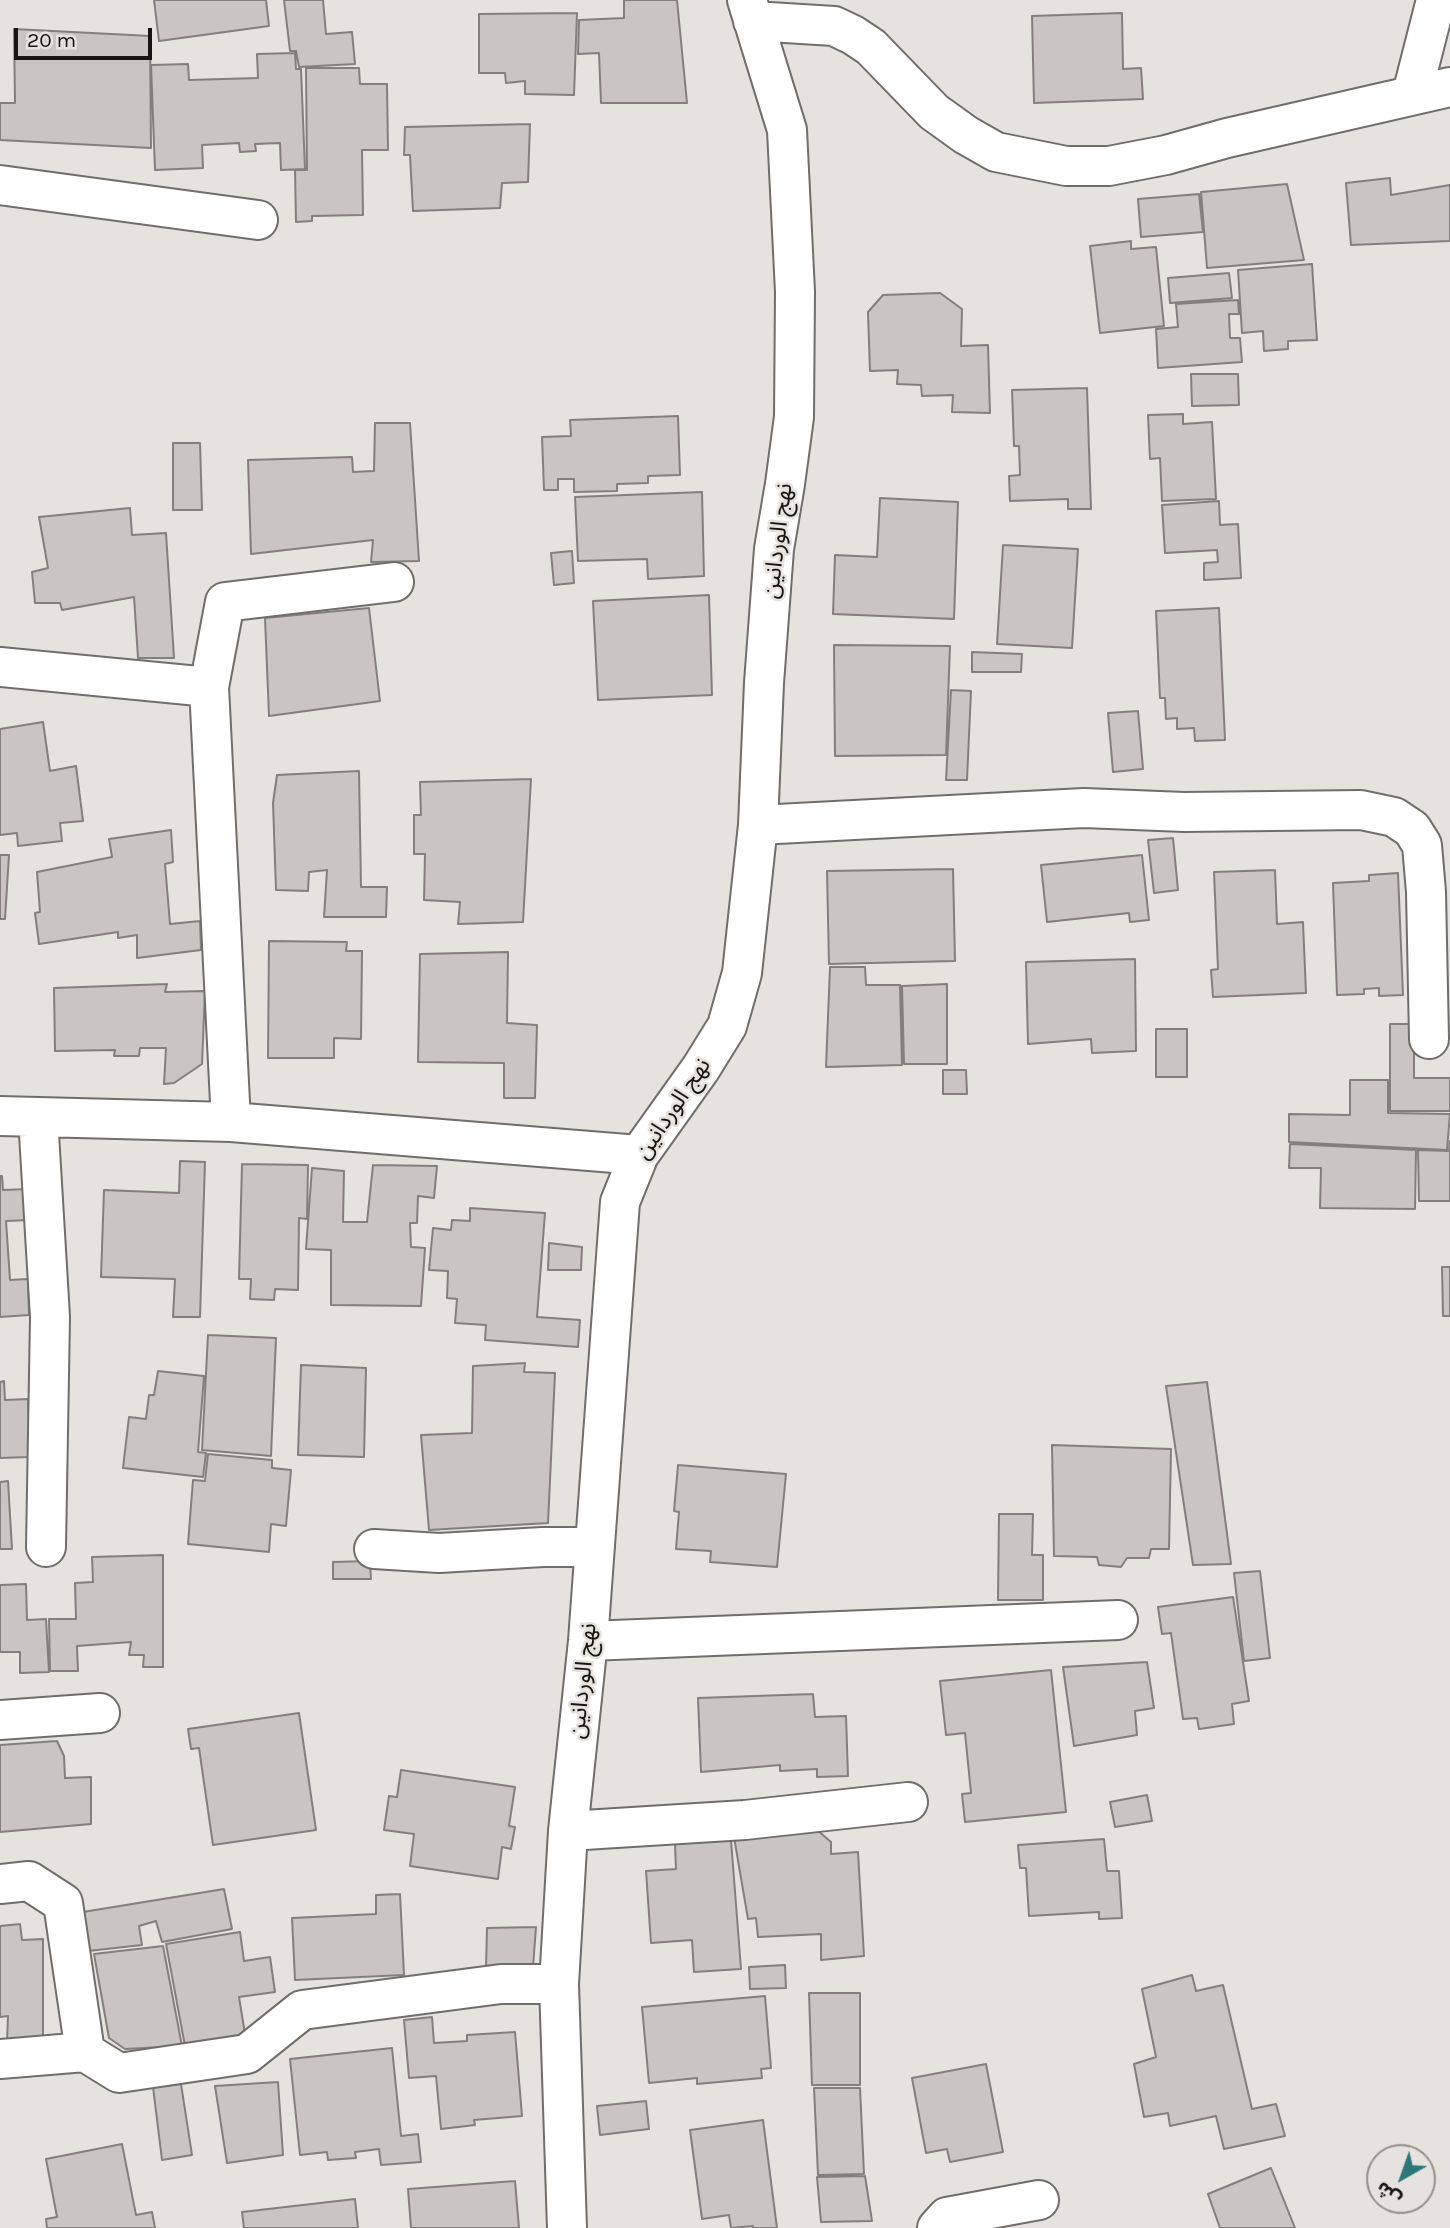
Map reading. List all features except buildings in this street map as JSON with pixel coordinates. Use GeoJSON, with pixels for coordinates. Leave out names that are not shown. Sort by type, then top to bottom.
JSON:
{"type":"FeatureCollection","features":[{"type":"Feature","properties":{"kind":"street"},"geometry":{"type":"LineString","coordinates":[[1412,94],[1436,0]]}},
{"type":"Feature","properties":{"kind":"street"},"geometry":{"type":"LineString","coordinates":[[750,10],[834,26],[853,35],[871,47],[934,112],[966,135],[996,152],[1066,166],[1109,166],[1166,155],[1227,138],[1450,87]]}},
{"type":"Feature","properties":{"kind":"street","name":"نهج الوردانين"},"geometry":{"type":"LineString","coordinates":[[567,2228],[559,1984],[568,1831],[588,1641],[620,1202],[639,1155],[701,1068],[727,1026],[742,973],[758,825],[764,683],[774,549],[794,417],[795,292],[788,130],[750,10]]}},
{"type":"Feature","properties":{"kind":"street"},"geometry":{"type":"LineString","coordinates":[[0,185],[258,220]]}},
{"type":"Feature","properties":{"kind":"street"},"geometry":{"type":"LineString","coordinates":[[231,1122],[209,687],[225,602],[394,582]]}},
{"type":"Feature","properties":{"kind":"street"},"geometry":{"type":"LineString","coordinates":[[0,665],[209,687]]}},
{"type":"Feature","properties":{"kind":"street"},"geometry":{"type":"LineString","coordinates":[[758,825],[1084,808],[1184,812],[1361,810],[1394,817],[1412,829],[1422,845],[1426,892],[1429,1038]]}},
{"type":"Feature","properties":{"kind":"street"},"geometry":{"type":"LineString","coordinates":[[0,1116],[231,1122],[639,1155]]}},
{"type":"Feature","properties":{"kind":"street"},"geometry":{"type":"LineString","coordinates":[[38,1117],[50,1317],[46,1547]]}},
{"type":"Feature","properties":{"kind":"street"},"geometry":{"type":"LineString","coordinates":[[373,1549],[439,1553],[595,1547]]}},
{"type":"Feature","properties":{"kind":"street"},"geometry":{"type":"LineString","coordinates":[[588,1641],[1118,1620]]}},
{"type":"Feature","properties":{"kind":"street"},"geometry":{"type":"LineString","coordinates":[[0,1720],[100,1713]]}},
{"type":"Feature","properties":{"kind":"street"},"geometry":{"type":"LineString","coordinates":[[568,1831],[745,1820],[908,1802]]}},
{"type":"Feature","properties":{"kind":"street"},"geometry":{"type":"LineString","coordinates":[[0,1884],[29,1881],[63,1903],[85,2052]]}},
{"type":"Feature","properties":{"kind":"street"},"geometry":{"type":"LineString","coordinates":[[0,2059],[85,2052],[119,2073],[247,2054],[302,2010],[501,1984],[559,1984]]}},
{"type":"Feature","properties":{"kind":"street"},"geometry":{"type":"LineString","coordinates":[[937,2228],[947,2217],[1039,2200]]}}]}
